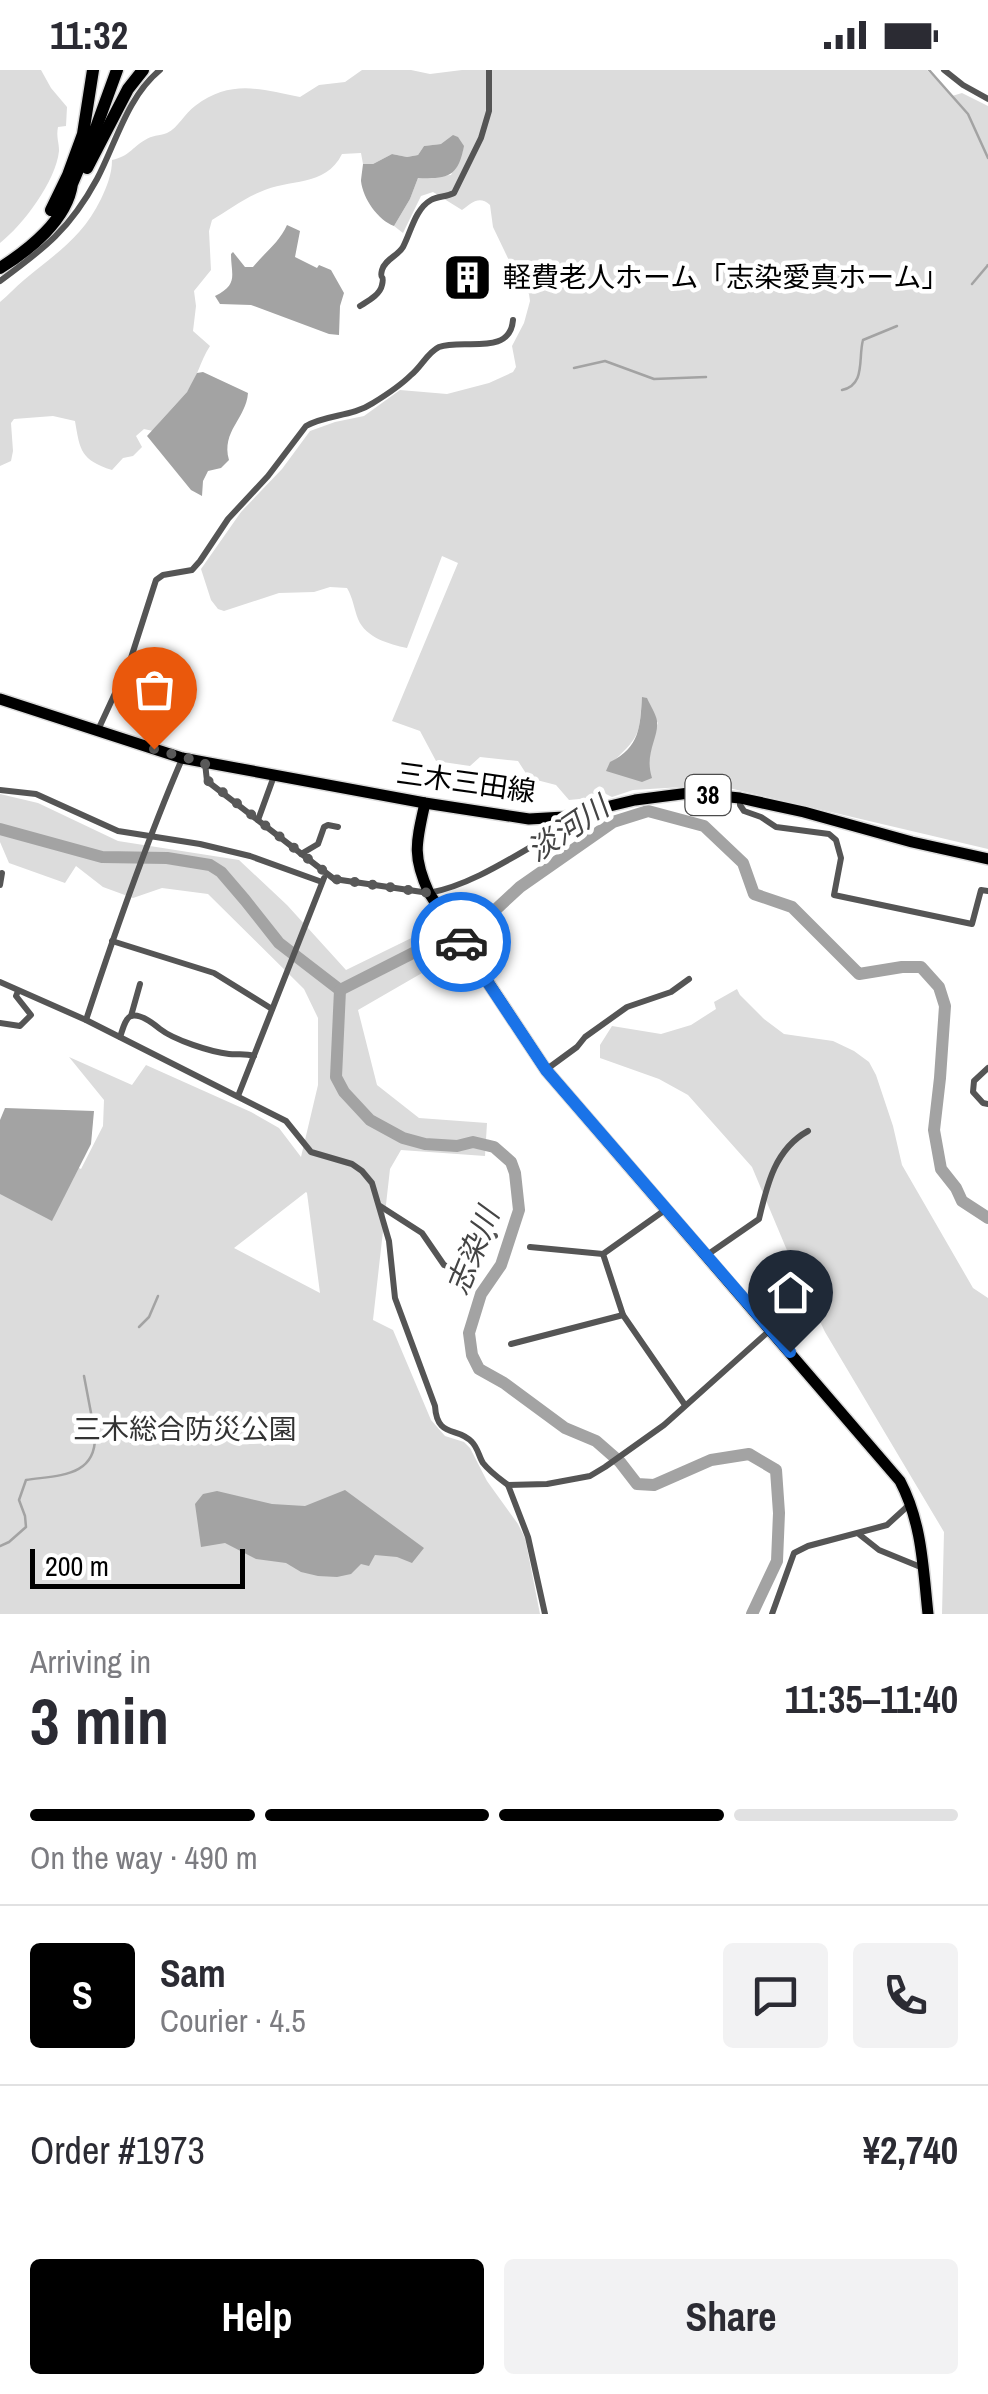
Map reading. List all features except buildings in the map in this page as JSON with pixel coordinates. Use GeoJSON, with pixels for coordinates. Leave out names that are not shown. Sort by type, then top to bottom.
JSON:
{"type":"FeatureCollection","features":[{"type":"Feature","properties":{"kind":"highway"},"geometry":{"type":"LineString","coordinates":[[86,125],[94,70]]}},
{"type":"Feature","properties":{"kind":"highway"},"geometry":{"type":"LineString","coordinates":[[0,264],[29,238],[52,209],[86,125],[114,70]]}},
{"type":"Feature","properties":{"kind":"highway"},"geometry":{"type":"LineString","coordinates":[[0,264],[39,238],[56,218],[97,125],[114,70]]}},
{"type":"Feature","properties":{"kind":"highway"},"geometry":{"type":"LineString","coordinates":[[71,191],[128,89],[143,70]]}},
{"type":"Feature","properties":{"kind":"main road","name":"三木三田線"},"geometry":{"type":"LineString","coordinates":[[0,699],[182,758],[425,804],[529,819],[689,793],[740,798],[804,812],[988,859]]}},
{"type":"Feature","properties":{"kind":"main road"},"geometry":{"type":"LineString","coordinates":[[425,804],[416,854],[418,870],[429,893],[546,1070],[900,1482],[912,1504],[921,1539],[928,1614]]}},
{"type":"Feature","properties":{"kind":"street"},"geometry":{"type":"LineString","coordinates":[[0,281],[66,227],[93,187],[139,94],[160,70]]}},
{"type":"Feature","properties":{"kind":"street"},"geometry":{"type":"LineString","coordinates":[[360,306],[377,295],[386,263],[402,249],[423,207],[433,198],[454,193],[481,138],[489,111],[489,70]]}},
{"type":"Feature","properties":{"kind":"street"},"geometry":{"type":"LineString","coordinates":[[944,70],[988,100]]}},
{"type":"Feature","properties":{"kind":"street"},"geometry":{"type":"LineString","coordinates":[[98,731],[130,661],[156,580],[192,570],[200,562],[228,519],[268,476],[306,426],[370,406],[408,379],[438,347],[500,341],[511,331],[513,320]]}},
{"type":"Feature","properties":{"kind":"street"},"geometry":{"type":"LineString","coordinates":[[86,1020],[125,900],[182,758]]}},
{"type":"Feature","properties":{"kind":"street"},"geometry":{"type":"LineString","coordinates":[[205,763],[207,780],[301,854],[324,878]]}},
{"type":"Feature","properties":{"kind":"street"},"geometry":{"type":"LineString","coordinates":[[258,820],[275,775]]}},
{"type":"Feature","properties":{"kind":"street"},"geometry":{"type":"LineString","coordinates":[[0,790],[36,794],[118,831],[200,844],[324,878],[429,893],[477,876],[548,838],[552,818]]}},
{"type":"Feature","properties":{"kind":"street"},"geometry":{"type":"LineString","coordinates":[[740,798],[744,811],[776,827],[829,834],[836,840],[841,858],[834,895],[972,924],[981,890],[988,891]]}},
{"type":"Feature","properties":{"kind":"street"},"geometry":{"type":"LineString","coordinates":[[301,854],[318,844],[324,827],[338,827]]}},
{"type":"Feature","properties":{"kind":"street"},"geometry":{"type":"LineString","coordinates":[[0,885],[2,873]]}},
{"type":"Feature","properties":{"kind":"street"},"geometry":{"type":"LineString","coordinates":[[238,1096],[324,878]]}},
{"type":"Feature","properties":{"kind":"street"},"geometry":{"type":"LineString","coordinates":[[112,941],[214,973],[272,1010]]}},
{"type":"Feature","properties":{"kind":"street"},"geometry":{"type":"LineString","coordinates":[[546,1070],[626,1006],[670,992],[689,979]]}},
{"type":"Feature","properties":{"kind":"street"},"geometry":{"type":"LineString","coordinates":[[0,982],[86,1020],[286,1121],[312,1152],[362,1171],[372,1183],[379,1205],[389,1241],[395,1298],[436,1416],[443,1427],[474,1444],[484,1464],[508,1486],[528,1537],[545,1614]]}},
{"type":"Feature","properties":{"kind":"street"},"geometry":{"type":"LineString","coordinates":[[120,1038],[140,984]]}},
{"type":"Feature","properties":{"kind":"street"},"geometry":{"type":"LineString","coordinates":[[0,1023],[20,1026],[31,1015],[16,996],[18,991]]}},
{"type":"Feature","properties":{"kind":"street"},"geometry":{"type":"LineString","coordinates":[[131,1016],[141,1017],[188,1042],[227,1054],[254,1056]]}},
{"type":"Feature","properties":{"kind":"street"},"geometry":{"type":"LineString","coordinates":[[988,1068],[974,1081],[973,1092],[988,1104]]}},
{"type":"Feature","properties":{"kind":"street"},"geometry":{"type":"LineString","coordinates":[[706,1256],[759,1219],[770,1174],[794,1139],[808,1131]]}},
{"type":"Feature","properties":{"kind":"street"},"geometry":{"type":"LineString","coordinates":[[379,1205],[422,1232],[444,1264],[452,1268],[461,1261],[464,1246],[495,1236]]}},
{"type":"Feature","properties":{"kind":"street"},"geometry":{"type":"LineString","coordinates":[[530,1247],[603,1254],[665,1210]]}},
{"type":"Feature","properties":{"kind":"street"},"geometry":{"type":"LineString","coordinates":[[603,1254],[623,1315],[685,1405]]}},
{"type":"Feature","properties":{"kind":"street"},"geometry":{"type":"LineString","coordinates":[[511,1344],[623,1315]]}},
{"type":"Feature","properties":{"kind":"street"},"geometry":{"type":"LineString","coordinates":[[508,1486],[590,1476],[664,1425],[770,1330]]}},
{"type":"Feature","properties":{"kind":"street"},"geometry":{"type":"LineString","coordinates":[[772,1614],[794,1553],[887,1525],[912,1504]]}},
{"type":"Feature","properties":{"kind":"street"},"geometry":{"type":"LineString","coordinates":[[859,1534],[879,1550],[923,1568]]}},
{"type":"Feature","properties":{"kind":"green space"},"geometry":{"type":"Polygon","coordinates":[[[0,70],[41,70],[67,107],[66,126],[58,127],[59,151],[52,175],[28,214],[0,243],[0,70]]]}},
{"type":"Feature","properties":{"kind":"green space"},"geometry":{"type":"Polygon","coordinates":[[[362,70],[430,74],[462,70],[927,70],[952,96],[962,93],[988,106],[988,849],[716,785],[633,790],[612,797],[600,791],[589,798],[569,800],[556,785],[529,778],[518,761],[480,757],[470,766],[436,761],[420,731],[392,721],[458,563],[442,556],[407,648],[366,631],[347,588],[279,593],[224,611],[211,600],[201,569],[241,512],[282,469],[310,431],[364,416],[400,390],[447,394],[489,383],[516,367],[512,346],[524,323],[529,294],[493,227],[490,205],[479,200],[462,210],[433,192],[421,196],[403,233],[394,226],[418,178],[451,175],[463,151],[441,144],[424,146],[418,155],[392,154],[373,164],[363,164],[361,153],[342,154],[326,172],[260,192],[212,220],[211,270],[194,291],[193,331],[210,346],[187,392],[153,431],[144,429],[136,436],[142,447],[112,470],[84,453],[75,421],[53,416],[14,419],[11,461],[0,466],[0,302],[67,244],[94,213],[112,160],[148,138],[171,131],[195,106],[221,92],[246,88],[300,97],[319,85],[345,82],[362,70]],[[642,698],[637,733],[615,760],[649,769],[650,747],[658,723],[642,698]]]}},
{"type":"Feature","properties":{"kind":"green space","name":"三木総合防災公園"},"geometry":{"type":"Polygon","coordinates":[[[0,794],[38,803],[118,841],[239,860],[287,905],[346,970],[436,926],[448,958],[358,1010],[377,1085],[419,1118],[487,1123],[485,1156],[401,1150],[390,1169],[373,1320],[393,1330],[431,1420],[445,1436],[470,1448],[487,1481],[518,1524],[525,1538],[540,1614],[0,1614],[0,1129],[81,1169],[103,1126],[104,1100],[69,1057],[132,1085],[146,1065],[279,1128],[301,1157],[318,1085],[318,1018],[304,989],[208,894],[162,888],[133,898],[103,887],[76,866],[65,883],[9,863],[0,842],[0,794]],[[307,1193],[234,1248],[320,1293],[307,1193]]]}},
{"type":"Feature","properties":{"kind":"green space"},"geometry":{"type":"Polygon","coordinates":[[[737,989],[784,1034],[833,1041],[869,1062],[893,1126],[902,1165],[973,1288],[988,1298],[988,1614],[942,1614],[944,1532],[825,1332],[752,1167],[688,1095],[659,1079],[600,1058],[600,1045],[612,1026],[661,1034],[691,1025],[716,1009],[714,1002],[737,989]]]}},
{"type":"Feature","properties":{"kind":"shaded area"},"geometry":{"type":"Polygon","coordinates":[[[453,135],[464,146],[455,170],[437,178],[418,178],[394,226],[382,219],[365,195],[361,181],[363,164],[373,164],[392,154],[418,155],[424,146],[441,144],[453,135]]]}},
{"type":"Feature","properties":{"kind":"shaded area"},"geometry":{"type":"Polygon","coordinates":[[[287,225],[300,231],[295,257],[331,270],[344,293],[339,335],[251,305],[220,304],[215,296],[231,283],[233,252],[245,267],[253,267],[287,225]]]}},
{"type":"Feature","properties":{"kind":"shaded area"},"geometry":{"type":"Polygon","coordinates":[[[203,372],[248,393],[228,441],[229,460],[221,468],[208,471],[202,496],[191,490],[147,436],[187,392],[197,373],[203,372]]]}},
{"type":"Feature","properties":{"kind":"shaded area"},"geometry":{"type":"Polygon","coordinates":[[[642,697],[647,698],[653,710],[657,727],[650,761],[652,778],[642,782],[606,771],[610,762],[633,743],[642,697]]]}},
{"type":"Feature","properties":{"kind":"shaded area"},"geometry":{"type":"Polygon","coordinates":[[[5,1108],[94,1111],[91,1144],[52,1221],[0,1194],[0,1120],[5,1108]]]}},
{"type":"Feature","properties":{"kind":"shaded area"},"geometry":{"type":"Polygon","coordinates":[[[345,1490],[424,1548],[412,1563],[375,1555],[369,1566],[361,1564],[351,1574],[318,1576],[286,1563],[256,1559],[225,1543],[201,1547],[195,1504],[203,1494],[217,1491],[272,1504],[305,1506],[345,1490]]]}},
{"type":"Feature","properties":{"kind":"waterway"},"geometry":{"type":"LineString","coordinates":[[929,70],[968,114],[988,158]]}},
{"type":"Feature","properties":{"kind":"waterway"},"geometry":{"type":"LineString","coordinates":[[972,284],[988,265]]}},
{"type":"Feature","properties":{"kind":"waterway"},"geometry":{"type":"LineString","coordinates":[[842,390],[858,377],[863,340],[897,326]]}},
{"type":"Feature","properties":{"kind":"waterway"},"geometry":{"type":"LineString","coordinates":[[574,368],[605,361],[654,379],[706,377]]}},
{"type":"Feature","properties":{"kind":"waterway","name":"淡河川"},"geometry":{"type":"LineString","coordinates":[[340,990],[492,913],[520,887],[613,822],[648,811],[704,826],[743,863],[754,894],[792,907],[859,974],[921,967],[939,987],[945,1006],[934,1130],[941,1169],[962,1201],[988,1218]]}},
{"type":"Feature","properties":{"kind":"waterway","name":"志染川"},"geometry":{"type":"LineString","coordinates":[[0,829],[102,857],[167,858],[210,865],[221,872],[279,943],[340,990]]}},
{"type":"Feature","properties":{"kind":"waterway","name":"志染川"},"geometry":{"type":"LineString","coordinates":[[340,990],[336,1077],[344,1092],[370,1120],[403,1138],[425,1144],[457,1146],[473,1142],[494,1147],[511,1162],[519,1210],[501,1265],[481,1294],[469,1333],[479,1369],[565,1428],[596,1441],[637,1484],[654,1485],[711,1460],[749,1454],[776,1470],[777,1561],[752,1614]]}},
{"type":"Feature","properties":{"kind":"waterway"},"geometry":{"type":"LineString","coordinates":[[139,1327],[149,1317],[158,1296]]}},
{"type":"Feature","properties":{"kind":"waterway"},"geometry":{"type":"LineString","coordinates":[[0,1546],[26,1527],[19,1500],[26,1480],[73,1472],[89,1459],[95,1434],[84,1376]]}},
{"type":"Feature","properties":{"kind":"way so far"},"geometry":{"type":"LineString","coordinates":[[154,749],[205,763],[207,780],[334,879],[429,893],[461,942]]}},
{"type":"Feature","properties":{"kind":"place","name":"軽費老人ホーム「志染愛真ホーム」"},"geometry":{"type":"Point","coordinates":[468,277]}},
{"type":"Feature","properties":{"kind":"route"},"geometry":{"type":"LineString","coordinates":[[461,942],[546,1070],[790,1352]]}}]}
